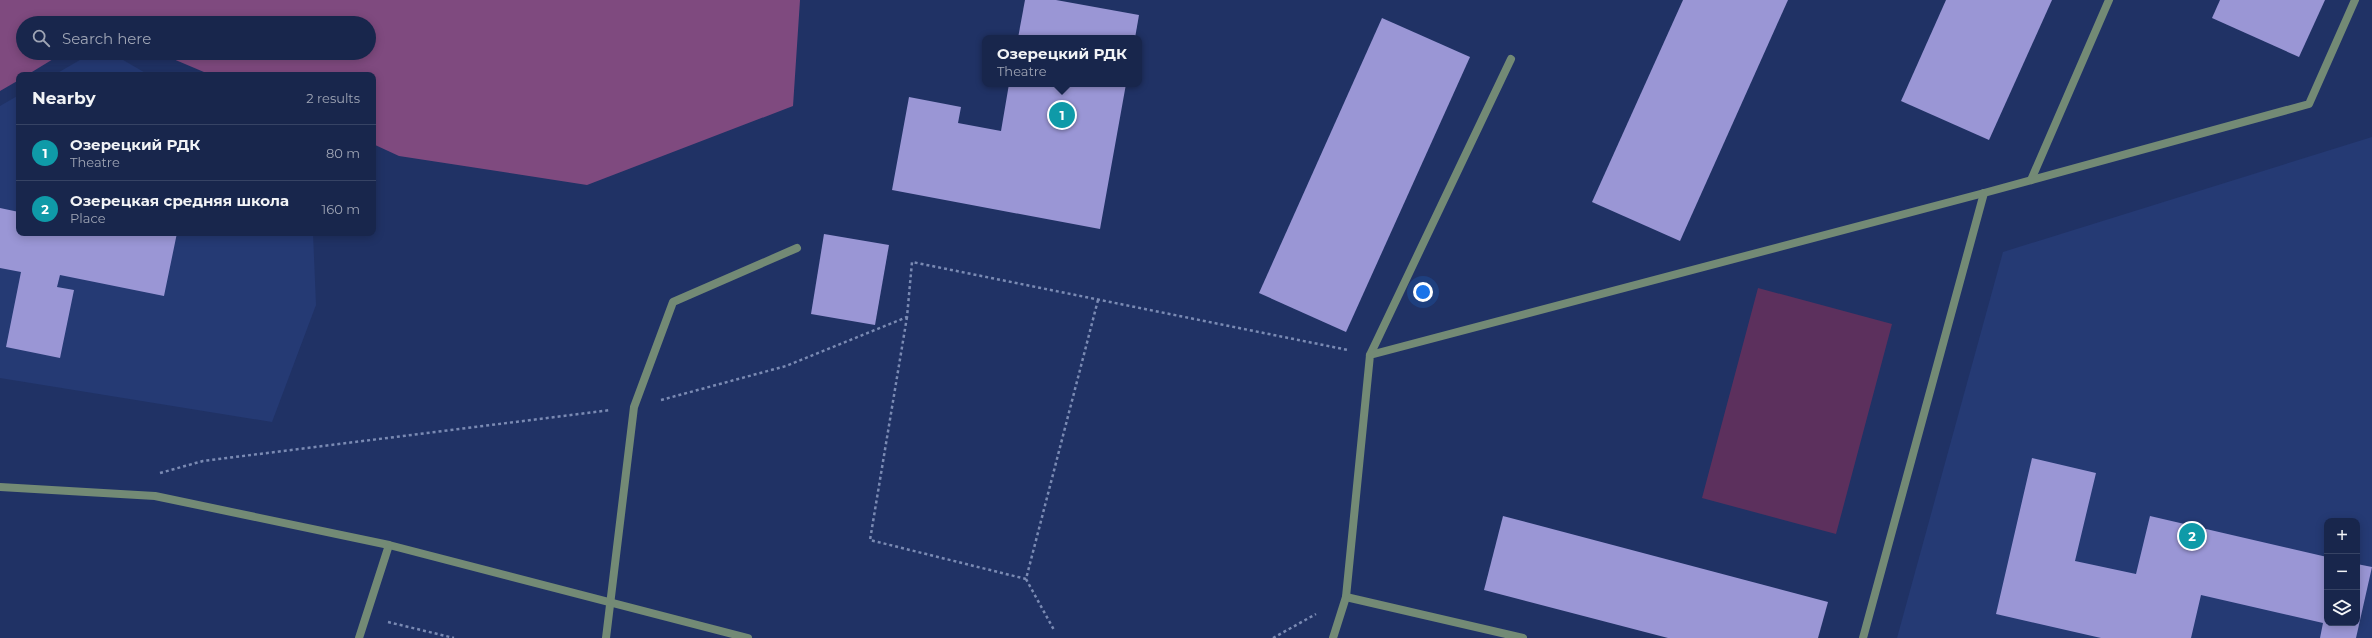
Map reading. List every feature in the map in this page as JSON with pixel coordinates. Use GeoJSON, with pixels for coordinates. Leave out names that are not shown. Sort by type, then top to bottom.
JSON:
{"type":"FeatureCollection","features":[{"type":"Feature","properties":{"kind":"street"},"geometry":{"type":"LineString","coordinates":[[2031,180],[2108,0]]}},
{"type":"Feature","properties":{"kind":"street"},"geometry":{"type":"LineString","coordinates":[[1370,355],[1984,193],[2309,104],[2355,0]]}},
{"type":"Feature","properties":{"kind":"street"},"geometry":{"type":"LineString","coordinates":[[1333,638],[1346,597],[1370,355],[1511,59]]}},
{"type":"Feature","properties":{"kind":"street"},"geometry":{"type":"LineString","coordinates":[[1863,638],[1984,193]]}},
{"type":"Feature","properties":{"kind":"street"},"geometry":{"type":"LineString","coordinates":[[606,638],[634,407],[673,302],[797,248]]}},
{"type":"Feature","properties":{"kind":"street"},"geometry":{"type":"LineString","coordinates":[[0,487],[155,496],[389,545],[611,604],[748,638]]}},
{"type":"Feature","properties":{"kind":"street"},"geometry":{"type":"LineString","coordinates":[[359,638],[389,545]]}},
{"type":"Feature","properties":{"kind":"street"},"geometry":{"type":"LineString","coordinates":[[1346,597],[1523,638]]}},
{"type":"Feature","properties":{"kind":"path"},"geometry":{"type":"LineString","coordinates":[[1026,579],[870,540],[907,317],[912,262],[1370,355]]}},
{"type":"Feature","properties":{"kind":"path"},"geometry":{"type":"LineString","coordinates":[[1054,630],[1026,579],[1098,300]]}},
{"type":"Feature","properties":{"kind":"path"},"geometry":{"type":"LineString","coordinates":[[157,474],[203,461],[634,407],[786,366],[907,317]]}},
{"type":"Feature","properties":{"kind":"path"},"geometry":{"type":"LineString","coordinates":[[1273,638],[1346,597]]}},
{"type":"Feature","properties":{"kind":"path"},"geometry":{"type":"LineString","coordinates":[[366,616],[454,638]]}},
{"type":"Feature","properties":{"kind":"shaded area"},"geometry":{"type":"Polygon","coordinates":[[[0,0],[800,0],[793,106],[587,185],[399,156],[376,145],[376,72],[204,72],[176,60],[376,60],[376,16],[16,16],[16,60],[52,60],[32,72],[16,72],[16,82],[0,91],[0,0]]]}},
{"type":"Feature","properties":{"kind":"shaded area"},"geometry":{"type":"Polygon","coordinates":[[[80,60],[123,60],[144,72],[59,72],[80,60]]]}},
{"type":"Feature","properties":{"kind":"shaded area"},"geometry":{"type":"Polygon","coordinates":[[[16,97],[16,236],[313,236],[316,305],[272,422],[0,378],[0,106],[16,97]]]}},
{"type":"Feature","properties":{"kind":"shaded area"},"geometry":{"type":"Polygon","coordinates":[[[2372,137],[2372,638],[1897,638],[2003,252],[2372,137]]]}},
{"type":"Feature","properties":{"kind":"shaded area"},"geometry":{"type":"Polygon","coordinates":[[[1758,288],[1892,324],[1836,534],[1702,498],[1758,288]]]}},
{"type":"Feature","properties":{"kind":"building"},"geometry":{"type":"Polygon","coordinates":[[[1025,0],[1056,0],[1139,15],[1136,35],[1019,35],[1025,0]]]}},
{"type":"Feature","properties":{"kind":"building"},"geometry":{"type":"Polygon","coordinates":[[[1683,0],[1788,0],[1680,241],[1592,202],[1683,0]]]}},
{"type":"Feature","properties":{"kind":"building"},"geometry":{"type":"Polygon","coordinates":[[[1946,0],[2052,0],[1989,140],[1901,101],[1946,0]]]}},
{"type":"Feature","properties":{"kind":"building"},"geometry":{"type":"Polygon","coordinates":[[[2220,0],[2325,0],[2299,57],[2212,18],[2220,0]]]}},
{"type":"Feature","properties":{"kind":"building"},"geometry":{"type":"Polygon","coordinates":[[[1382,18],[1470,57],[1346,332],[1259,293],[1382,18]]]}},
{"type":"Feature","properties":{"kind":"building"},"geometry":{"type":"Polygon","coordinates":[[[1008,87],[1125,87],[1100,229],[892,190],[909,97],[961,107],[958,123],[1001,131],[1008,87]]]}},
{"type":"Feature","properties":{"kind":"building"},"geometry":{"type":"Polygon","coordinates":[[[0,208],[16,211],[16,236],[176,236],[164,296],[60,275],[57,287],[74,290],[60,358],[6,347],[21,272],[0,268],[0,208]]]}},
{"type":"Feature","properties":{"kind":"building"},"geometry":{"type":"Polygon","coordinates":[[[824,234],[889,245],[875,325],[811,314],[824,234]]]}},
{"type":"Feature","properties":{"kind":"building"},"geometry":{"type":"Polygon","coordinates":[[[2032,458],[2096,473],[2075,561],[2136,574],[2150,516],[2324,556],[2324,626],[2359,626],[2356,638],[2320,638],[2323,623],[2201,595],[2191,638],[2101,638],[1996,614],[2032,458]]]}},
{"type":"Feature","properties":{"kind":"building"},"geometry":{"type":"Polygon","coordinates":[[[1503,516],[1828,602],[1818,638],[1668,638],[1484,590],[1503,516]]]}},
{"type":"Feature","properties":{"kind":"building"},"geometry":{"type":"Polygon","coordinates":[[[2360,565],[2372,567],[2360,620],[2360,565]]]}},
{"type":"Feature","properties":{"kind":"place","name":"Озерецкий РДК"},"geometry":{"type":"Point","coordinates":[1062,115]}},
{"type":"Feature","properties":{"kind":"place","name":"Озерецкая средняя школа"},"geometry":{"type":"Point","coordinates":[2192,536]}}]}
